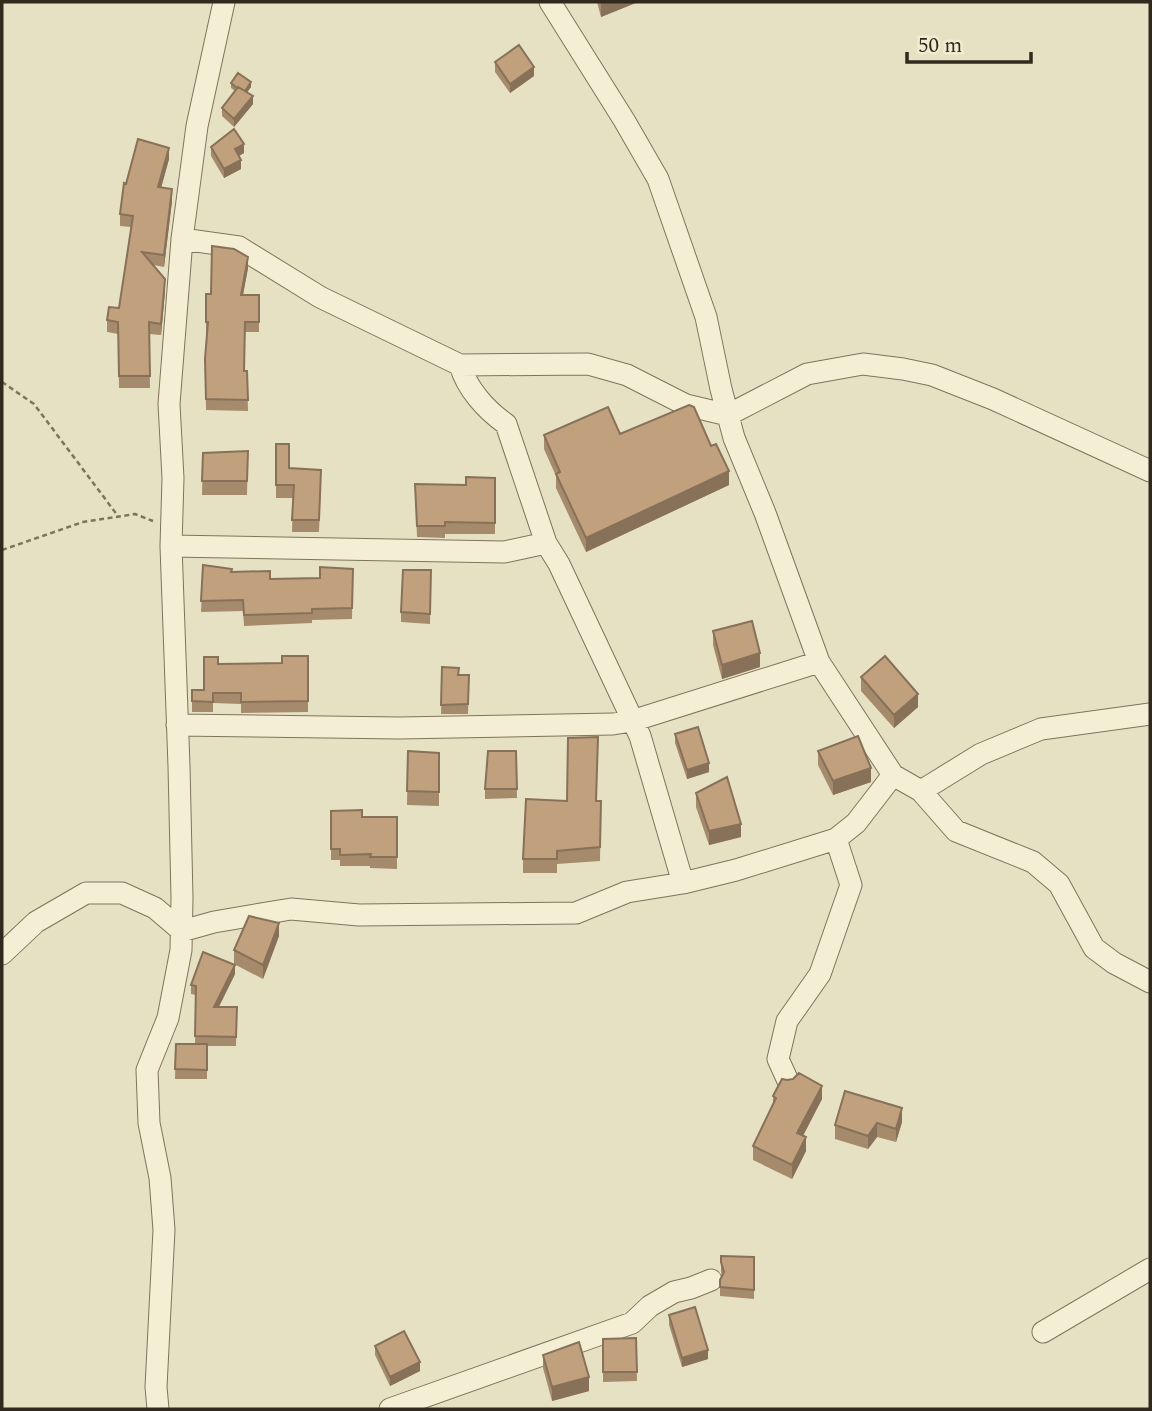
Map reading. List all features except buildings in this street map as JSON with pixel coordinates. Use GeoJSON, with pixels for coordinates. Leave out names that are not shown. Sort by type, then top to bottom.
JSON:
{"type":"FeatureCollection","features":[{"type":"Feature","properties":{"kind":"street"},"geometry":{"type":"LineString","coordinates":[[158,1409],[156,1387],[164,1230],[160,1178],[149,1123],[147,1070],[168,1018],[181,950],[182,885],[169,404],[182,239],[197,126],[224,2]]}},
{"type":"Feature","properties":{"kind":"street"},"geometry":{"type":"LineString","coordinates":[[550,2],[658,179],[706,317],[734,438],[765,513],[819,662],[893,775],[921,791],[956,831],[1033,862],[1059,884],[1094,948],[1114,963],[1150,982]]}},
{"type":"Feature","properties":{"kind":"street"},"geometry":{"type":"LineString","coordinates":[[182,239],[239,247],[320,297],[460,365],[588,364],[627,375],[686,405],[728,415],[807,374],[863,365],[903,369],[932,375],[993,399],[1150,471]]}},
{"type":"Feature","properties":{"kind":"street"},"geometry":{"type":"LineString","coordinates":[[460,365],[464,378],[491,414],[506,424],[546,543],[559,564],[640,736],[683,883]]}},
{"type":"Feature","properties":{"kind":"street"},"geometry":{"type":"LineString","coordinates":[[171,537],[504,552],[546,543]]}},
{"type":"Feature","properties":{"kind":"street"},"geometry":{"type":"LineString","coordinates":[[177,724],[399,728],[613,724],[632,721],[819,662]]}},
{"type":"Feature","properties":{"kind":"street"},"geometry":{"type":"LineString","coordinates":[[921,791],[981,754],[1041,729],[1150,714]]}},
{"type":"Feature","properties":{"kind":"street"},"geometry":{"type":"LineString","coordinates":[[181,931],[214,922],[291,909],[359,915],[576,913],[627,892],[683,883],[736,870],[836,839],[856,823],[893,775]]}},
{"type":"Feature","properties":{"kind":"street"},"geometry":{"type":"LineString","coordinates":[[788,1081],[778,1059],[787,1021],[820,974],[851,885],[836,839]]}},
{"type":"Feature","properties":{"kind":"street"},"geometry":{"type":"LineString","coordinates":[[2,954],[36,922],[86,893],[122,893],[155,908],[181,931]]}},
{"type":"Feature","properties":{"kind":"street"},"geometry":{"type":"LineString","coordinates":[[1043,1332],[1150,1269]]}},
{"type":"Feature","properties":{"kind":"street"},"geometry":{"type":"LineString","coordinates":[[390,1409],[632,1323],[650,1306],[674,1292],[711,1280]]}},
{"type":"Feature","properties":{"kind":"path"},"geometry":{"type":"LineString","coordinates":[[2,382],[34,404],[118,516]]}},
{"type":"Feature","properties":{"kind":"path"},"geometry":{"type":"LineString","coordinates":[[2,550],[83,522],[135,514],[171,537]]}}]}
